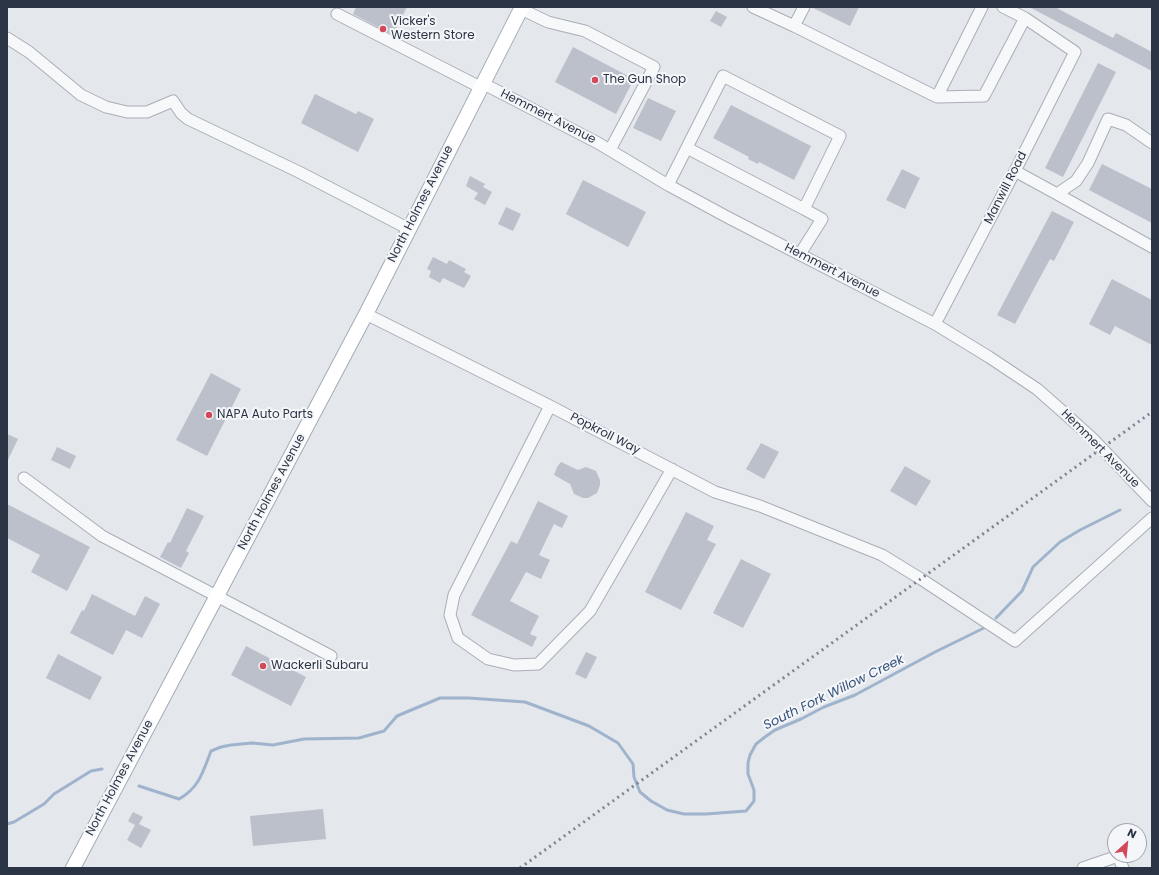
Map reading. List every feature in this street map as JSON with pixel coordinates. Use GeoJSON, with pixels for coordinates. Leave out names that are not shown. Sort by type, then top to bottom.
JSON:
{"type":"FeatureCollection","features":[{"type":"Feature","properties":{"kind":"main road","name":"North Holmes Avenue"},"geometry":{"type":"LineString","coordinates":[[73,868],[366,314],[521,8]]}},
{"type":"Feature","properties":{"kind":"street"},"geometry":{"type":"LineString","coordinates":[[753,7],[937,97],[984,96],[1024,18],[1003,7]]}},
{"type":"Feature","properties":{"kind":"street"},"geometry":{"type":"LineString","coordinates":[[794,26],[804,7]]}},
{"type":"Feature","properties":{"kind":"street"},"geometry":{"type":"LineString","coordinates":[[937,97],[982,7]]}},
{"type":"Feature","properties":{"kind":"street"},"geometry":{"type":"LineString","coordinates":[[521,8],[548,22],[585,31],[654,67],[610,150]]}},
{"type":"Feature","properties":{"kind":"street","name":"Hemmert Avenue"},"geometry":{"type":"LineString","coordinates":[[337,14],[610,150],[668,185],[729,218],[935,324],[1037,389],[1092,438],[1152,501]]}},
{"type":"Feature","properties":{"kind":"street","name":"Manwill Road"},"geometry":{"type":"LineString","coordinates":[[935,324],[1075,52],[1024,18]]}},
{"type":"Feature","properties":{"kind":"street"},"geometry":{"type":"LineString","coordinates":[[7,38],[30,52],[81,95],[106,106],[127,112],[147,112],[172,101],[188,120],[300,172],[409,229]]}},
{"type":"Feature","properties":{"kind":"street"},"geometry":{"type":"LineString","coordinates":[[668,185],[723,76],[840,136],[804,209]]}},
{"type":"Feature","properties":{"kind":"street"},"geometry":{"type":"LineString","coordinates":[[1057,194],[1076,181],[1088,163],[1108,119],[1126,125],[1152,143]]}},
{"type":"Feature","properties":{"kind":"street"},"geometry":{"type":"LineString","coordinates":[[687,148],[822,219],[808,239],[800,254]]}},
{"type":"Feature","properties":{"kind":"street"},"geometry":{"type":"LineString","coordinates":[[1015,171],[1152,247]]}},
{"type":"Feature","properties":{"kind":"street","name":"Popkroll Way"},"geometry":{"type":"LineString","coordinates":[[366,314],[550,406],[715,492],[760,506],[882,555],[921,578],[1015,642],[1152,518]]}},
{"type":"Feature","properties":{"kind":"street"},"geometry":{"type":"LineString","coordinates":[[550,406],[454,595],[450,615],[458,638],[488,659],[514,666],[538,664],[590,611],[672,469]]}},
{"type":"Feature","properties":{"kind":"street"},"geometry":{"type":"LineString","coordinates":[[24,478],[102,536],[331,656]]}},
{"type":"Feature","properties":{"kind":"street"},"geometry":{"type":"LineString","coordinates":[[1083,868],[1118,856],[1123,868]]}},
{"type":"Feature","properties":{"kind":"building","name":"Vicker's Western Store"},"geometry":{"type":"Polygon","coordinates":[[[356,7],[407,7],[393,35],[353,14],[356,7]]]}},
{"type":"Feature","properties":{"kind":"building"},"geometry":{"type":"Polygon","coordinates":[[[811,7],[859,7],[850,26],[811,7]]]}},
{"type":"Feature","properties":{"kind":"building"},"geometry":{"type":"Polygon","coordinates":[[[1029,7],[1055,7],[1113,38],[1116,33],[1152,52],[1152,71],[1029,7]]]}},
{"type":"Feature","properties":{"kind":"building"},"geometry":{"type":"Polygon","coordinates":[[[716,11],[727,17],[721,27],[710,21],[716,11]]]}},
{"type":"Feature","properties":{"kind":"building","name":"The Gun Shop"},"geometry":{"type":"Polygon","coordinates":[[[573,47],[634,79],[616,114],[555,82],[573,47]]]}},
{"type":"Feature","properties":{"kind":"building"},"geometry":{"type":"Polygon","coordinates":[[[1098,63],[1116,72],[1063,177],[1045,168],[1098,63]]]}},
{"type":"Feature","properties":{"kind":"building"},"geometry":{"type":"Polygon","coordinates":[[[315,94],[356,114],[358,111],[374,119],[358,152],[301,123],[315,94]]]}},
{"type":"Feature","properties":{"kind":"building"},"geometry":{"type":"Polygon","coordinates":[[[648,98],[676,111],[661,141],[633,128],[648,98]]]}},
{"type":"Feature","properties":{"kind":"building"},"geometry":{"type":"Polygon","coordinates":[[[731,105],[811,146],[794,180],[759,162],[758,164],[748,159],[749,157],[713,138],[731,105]]]}},
{"type":"Feature","properties":{"kind":"building"},"geometry":{"type":"Polygon","coordinates":[[[1102,164],[1152,189],[1152,223],[1089,190],[1102,164]]]}},
{"type":"Feature","properties":{"kind":"building"},"geometry":{"type":"Polygon","coordinates":[[[902,169],[920,178],[905,209],[886,200],[902,169]]]}},
{"type":"Feature","properties":{"kind":"building"},"geometry":{"type":"Polygon","coordinates":[[[470,176],[485,184],[483,187],[492,192],[485,205],[474,199],[478,193],[466,186],[470,176]]]}},
{"type":"Feature","properties":{"kind":"building"},"geometry":{"type":"Polygon","coordinates":[[[583,180],[646,212],[628,247],[566,214],[583,180]]]}},
{"type":"Feature","properties":{"kind":"building"},"geometry":{"type":"Polygon","coordinates":[[[506,207],[521,214],[513,231],[498,224],[506,207]]]}},
{"type":"Feature","properties":{"kind":"building"},"geometry":{"type":"Polygon","coordinates":[[[1052,211],[1074,222],[1054,261],[1050,259],[1015,324],[997,315],[1052,211]]]}},
{"type":"Feature","properties":{"kind":"building"},"geometry":{"type":"Polygon","coordinates":[[[433,257],[447,264],[449,260],[466,269],[464,272],[471,276],[464,288],[443,278],[440,283],[429,277],[431,271],[427,269],[433,257]]]}},
{"type":"Feature","properties":{"kind":"building"},"geometry":{"type":"Polygon","coordinates":[[[1112,279],[1152,300],[1152,345],[1115,326],[1110,335],[1089,324],[1112,279]]]}},
{"type":"Feature","properties":{"kind":"building","name":"NAPA Auto Parts"},"geometry":{"type":"Polygon","coordinates":[[[211,373],[241,389],[207,456],[176,440],[211,373]]]}},
{"type":"Feature","properties":{"kind":"building"},"geometry":{"type":"Polygon","coordinates":[[[7,434],[18,439],[7,462],[7,434]]]}},
{"type":"Feature","properties":{"kind":"building"},"geometry":{"type":"Polygon","coordinates":[[[761,443],[779,452],[764,479],[746,469],[761,443]]]}},
{"type":"Feature","properties":{"kind":"building"},"geometry":{"type":"Polygon","coordinates":[[[57,447],[76,456],[70,469],[51,460],[57,447]]]}},
{"type":"Feature","properties":{"kind":"building"},"geometry":{"type":"Polygon","coordinates":[[[561,462],[578,470],[586,467],[596,471],[600,480],[597,493],[588,498],[583,498],[574,494],[570,484],[554,475],[561,462]]]}},
{"type":"Feature","properties":{"kind":"building"},"geometry":{"type":"Polygon","coordinates":[[[905,466],[931,481],[916,506],[890,491],[905,466]]]}},
{"type":"Feature","properties":{"kind":"building"},"geometry":{"type":"Polygon","coordinates":[[[538,501],[568,516],[562,528],[554,524],[539,555],[550,560],[541,579],[526,572],[510,601],[539,616],[530,634],[537,637],[532,647],[471,615],[511,541],[517,544],[538,501]]]}},
{"type":"Feature","properties":{"kind":"building"},"geometry":{"type":"Polygon","coordinates":[[[7,504],[90,547],[67,591],[31,572],[40,555],[7,538],[7,504]]]}},
{"type":"Feature","properties":{"kind":"building"},"geometry":{"type":"Polygon","coordinates":[[[187,508],[204,516],[186,551],[189,553],[181,568],[160,557],[168,542],[170,543],[187,508]]]}},
{"type":"Feature","properties":{"kind":"building"},"geometry":{"type":"Polygon","coordinates":[[[686,512],[714,526],[707,540],[716,544],[681,610],[645,592],[686,512]]]}},
{"type":"Feature","properties":{"kind":"building"},"geometry":{"type":"Polygon","coordinates":[[[741,559],[771,574],[743,628],[713,613],[741,559]]]}},
{"type":"Feature","properties":{"kind":"building"},"geometry":{"type":"Polygon","coordinates":[[[92,594],[135,616],[145,596],[160,604],[142,638],[126,630],[113,655],[70,633],[82,610],[84,611],[92,594]]]}},
{"type":"Feature","properties":{"kind":"building"},"geometry":{"type":"Polygon","coordinates":[[[246,646],[306,677],[291,706],[231,675],[246,646]]]}},
{"type":"Feature","properties":{"kind":"building"},"geometry":{"type":"Polygon","coordinates":[[[586,652],[597,657],[586,679],[575,674],[586,652]]]}},
{"type":"Feature","properties":{"kind":"building"},"geometry":{"type":"Polygon","coordinates":[[[58,654],[102,677],[90,700],[46,678],[58,654]]]}},
{"type":"Feature","properties":{"kind":"building"},"geometry":{"type":"Polygon","coordinates":[[[323,809],[326,839],[253,846],[250,816],[323,809]]]}},
{"type":"Feature","properties":{"kind":"building"},"geometry":{"type":"Polygon","coordinates":[[[133,812],[143,817],[139,824],[151,830],[141,848],[127,840],[135,825],[128,821],[133,812]]]}},
{"type":"Feature","properties":{"kind":"waterway","name":"South Fork Willow Creek"},"geometry":{"type":"LineString","coordinates":[[996,618],[1022,591],[1033,567],[1060,542],[1120,510]]}},
{"type":"Feature","properties":{"kind":"waterway","name":"South Fork Willow Creek"},"geometry":{"type":"LineString","coordinates":[[139,786],[179,799],[186,795],[196,785],[203,773],[211,751],[221,747],[252,743],[273,745],[304,739],[359,738],[384,731],[397,716],[440,698],[469,698],[525,702],[589,726],[618,743],[633,764],[634,777],[640,792],[651,801],[667,810],[684,814],[746,811],[754,801],[754,790],[748,774],[750,755],[756,744],[765,737],[775,730],[824,707],[855,695],[935,652],[986,627]]}},
{"type":"Feature","properties":{"kind":"waterway","name":"South Fork Willow Creek"},"geometry":{"type":"LineString","coordinates":[[7,824],[14,822],[44,804],[54,794],[91,771],[102,769]]}},
{"type":"Feature","properties":{"kind":"railway"},"geometry":{"type":"LineString","coordinates":[[520,868],[1152,412]]}},
{"type":"Feature","properties":{"kind":"place","name":"Vicker's Western Store"},"geometry":{"type":"Point","coordinates":[383,29]}},
{"type":"Feature","properties":{"kind":"place","name":"The Gun Shop"},"geometry":{"type":"Point","coordinates":[595,80]}},
{"type":"Feature","properties":{"kind":"place","name":"NAPA Auto Parts"},"geometry":{"type":"Point","coordinates":[209,415]}},
{"type":"Feature","properties":{"kind":"place","name":"Wackerli Subaru"},"geometry":{"type":"Point","coordinates":[263,666]}}]}
